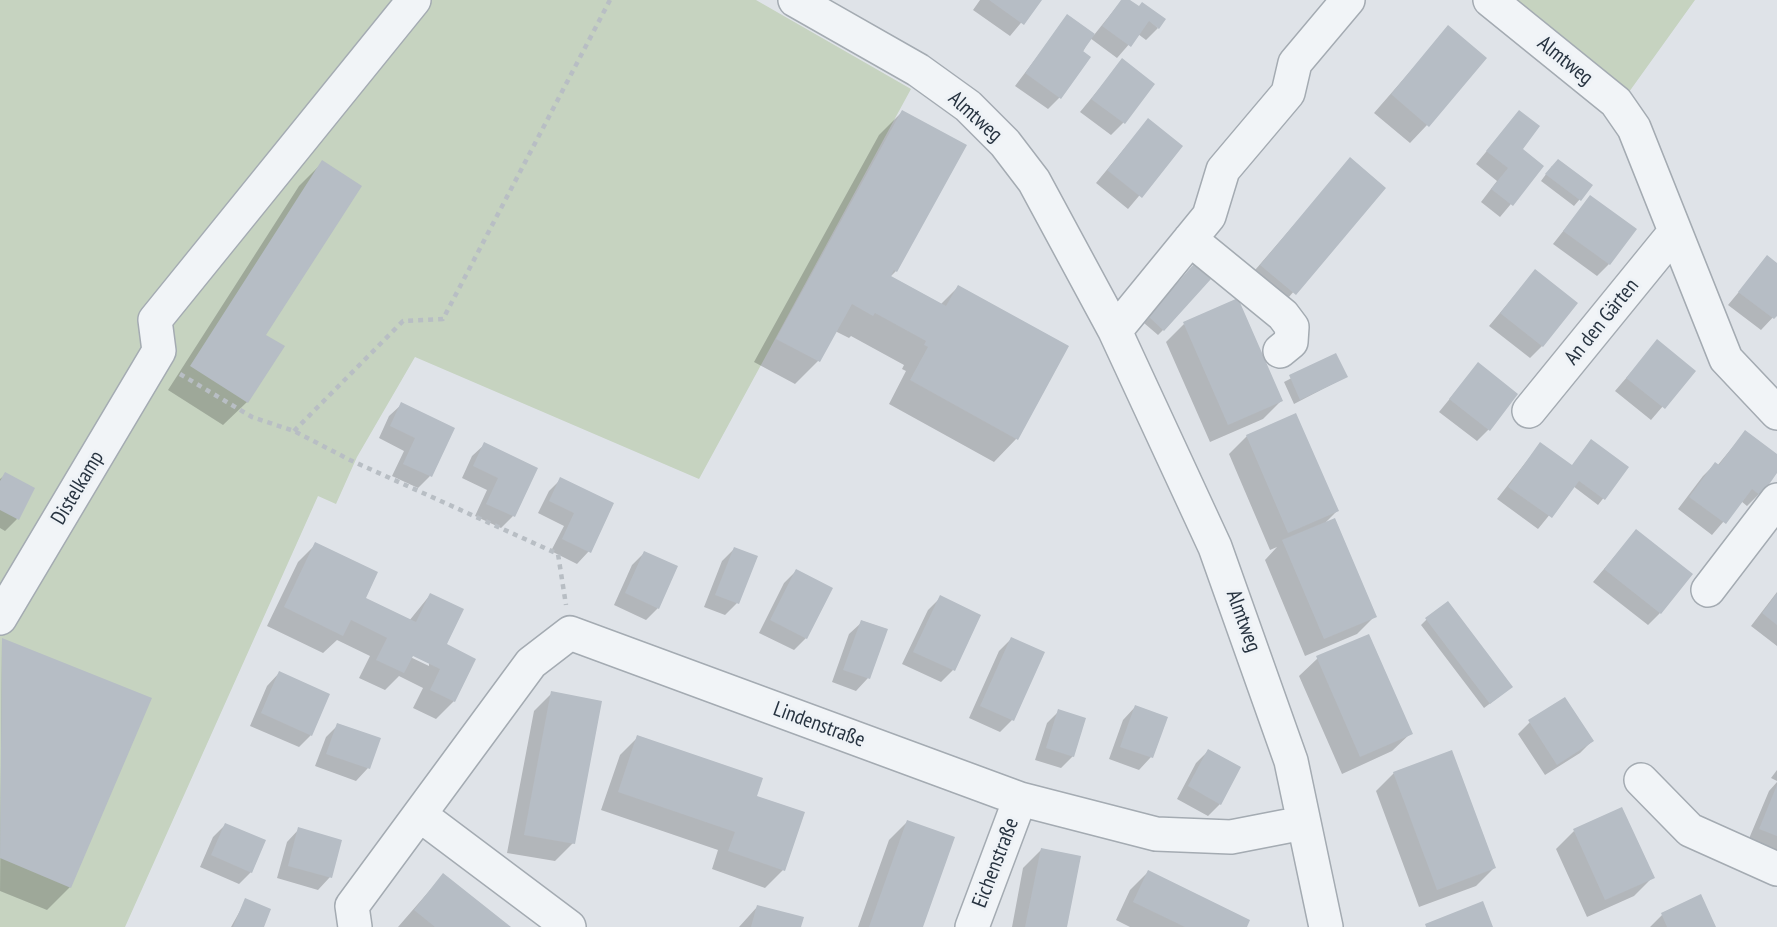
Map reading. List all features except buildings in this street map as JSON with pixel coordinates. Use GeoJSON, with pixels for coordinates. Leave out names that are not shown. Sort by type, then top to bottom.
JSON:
{"type":"FeatureCollection","features":[{"type":"Feature","properties":{"kind":"street"},"geometry":{"type":"LineString","coordinates":[[155,358],[159,351],[156,320],[414,0]]}},
{"type":"Feature","properties":{"kind":"street","name":"Almtweg"},"geometry":{"type":"LineString","coordinates":[[795,0],[918,70],[968,106],[1005,143],[1034,181],[1115,331],[1215,547],[1291,761],[1326,927]]}},
{"type":"Feature","properties":{"kind":"street"},"geometry":{"type":"LineString","coordinates":[[1115,331],[1209,216],[1223,170],[1288,93],[1295,62],[1348,0]]}},
{"type":"Feature","properties":{"kind":"street","name":"Almtweg"},"geometry":{"type":"LineString","coordinates":[[1490,0],[1616,102],[1634,128],[1674,233]]}},
{"type":"Feature","properties":{"kind":"street"},"geometry":{"type":"LineString","coordinates":[[1674,233],[1726,359],[1777,413]]}},
{"type":"Feature","properties":{"kind":"street","name":"An den Gärten"},"geometry":{"type":"LineString","coordinates":[[1529,411],[1674,233]]}},
{"type":"Feature","properties":{"kind":"street"},"geometry":{"type":"LineString","coordinates":[[1190,239],[1283,315],[1292,327],[1291,342],[1280,351]]}},
{"type":"Feature","properties":{"kind":"street","name":"Distelkamp"},"geometry":{"type":"LineString","coordinates":[[0,618],[155,358]]}},
{"type":"Feature","properties":{"kind":"street"},"geometry":{"type":"LineString","coordinates":[[1708,590],[1777,500]]}},
{"type":"Feature","properties":{"kind":"street"},"geometry":{"type":"LineString","coordinates":[[348,920],[419,815],[531,663],[570,633]]}},
{"type":"Feature","properties":{"kind":"street","name":"Lindenstraße"},"geometry":{"type":"LineString","coordinates":[[570,633],[1020,799],[1156,834],[1231,837],[1303,823]]}},
{"type":"Feature","properties":{"kind":"street"},"geometry":{"type":"LineString","coordinates":[[1641,780],[1690,831],[1777,869]]}},
{"type":"Feature","properties":{"kind":"street","name":"Eichenstraße"},"geometry":{"type":"LineString","coordinates":[[972,927],[1020,799]]}},
{"type":"Feature","properties":{"kind":"street"},"geometry":{"type":"LineString","coordinates":[[419,815],[569,927]]}},
{"type":"Feature","properties":{"kind":"path"},"geometry":{"type":"LineString","coordinates":[[295,431],[403,321],[443,319],[610,0]]}},
{"type":"Feature","properties":{"kind":"path"},"geometry":{"type":"LineString","coordinates":[[155,358],[252,418],[295,431],[350,460],[558,554],[570,633]]}},
{"type":"Feature","properties":{"kind":"green space"},"geometry":{"type":"Polygon","coordinates":[[[0,0],[756,0],[911,89],[699,479],[415,357],[357,457],[336,504],[318,496],[125,927],[0,927],[0,0]]]}},
{"type":"Feature","properties":{"kind":"green space"},"geometry":{"type":"Polygon","coordinates":[[[1514,0],[1695,0],[1629,92],[1514,0]]]}}]}
